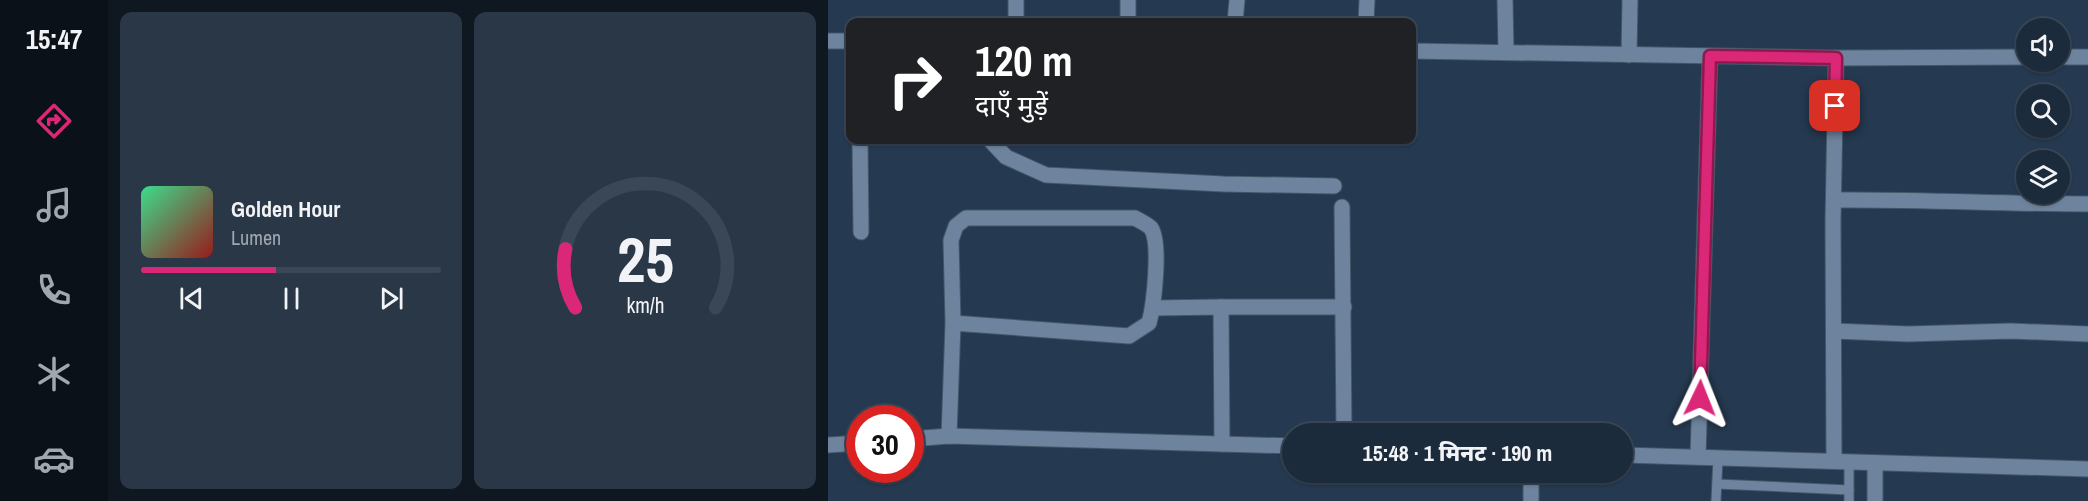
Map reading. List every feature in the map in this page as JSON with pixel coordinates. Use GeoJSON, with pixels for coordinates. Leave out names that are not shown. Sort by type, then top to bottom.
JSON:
{"type":"FeatureCollection","features":[{"type":"Feature","properties":{"kind":"street"},"geometry":{"type":"LineString","coordinates":[[1016,0],[1016,18]]}},
{"type":"Feature","properties":{"kind":"street"},"geometry":{"type":"LineString","coordinates":[[1128,0],[1128,18]]}},
{"type":"Feature","properties":{"kind":"street"},"geometry":{"type":"LineString","coordinates":[[1235,18],[1237,0]]}},
{"type":"Feature","properties":{"kind":"street"},"geometry":{"type":"LineString","coordinates":[[1366,0],[1366,18]]}},
{"type":"Feature","properties":{"kind":"street"},"geometry":{"type":"LineString","coordinates":[[1505,0],[1506,52]]}},
{"type":"Feature","properties":{"kind":"street"},"geometry":{"type":"LineString","coordinates":[[1629,55],[1630,0]]}},
{"type":"Feature","properties":{"kind":"street"},"geometry":{"type":"LineString","coordinates":[[828,41],[846,41]]}},
{"type":"Feature","properties":{"kind":"street"},"geometry":{"type":"LineString","coordinates":[[1416,51],[1836,58],[2016,57]]}},
{"type":"Feature","properties":{"kind":"street"},"geometry":{"type":"LineString","coordinates":[[1698,457],[1710,56]]}},
{"type":"Feature","properties":{"kind":"street"},"geometry":{"type":"LineString","coordinates":[[2070,57],[2088,57]]}},
{"type":"Feature","properties":{"kind":"street"},"geometry":{"type":"LineString","coordinates":[[1836,58],[1834,331],[1841,462]]}},
{"type":"Feature","properties":{"kind":"street"},"geometry":{"type":"LineString","coordinates":[[860,144],[861,232]]}},
{"type":"Feature","properties":{"kind":"street"},"geometry":{"type":"LineString","coordinates":[[994,144],[1006,157],[1046,176],[1223,184],[1334,186]]}},
{"type":"Feature","properties":{"kind":"street"},"geometry":{"type":"LineString","coordinates":[[1835,200],[1894,199],[2004,204],[2088,204]]}},
{"type":"Feature","properties":{"kind":"street"},"geometry":{"type":"LineString","coordinates":[[1342,207],[1344,423]]}},
{"type":"Feature","properties":{"kind":"street"},"geometry":{"type":"LineString","coordinates":[[949,436],[953,323],[951,240],[956,226],[966,218],[1135,218],[1150,227],[1156,240],[1153,308],[1149,323],[1129,336],[953,323]]}},
{"type":"Feature","properties":{"kind":"street"},"geometry":{"type":"LineString","coordinates":[[1221,307],[1222,444]]}},
{"type":"Feature","properties":{"kind":"street"},"geometry":{"type":"LineString","coordinates":[[1153,308],[1344,307]]}},
{"type":"Feature","properties":{"kind":"street"},"geometry":{"type":"LineString","coordinates":[[1834,331],[1908,334],[2011,331],[2088,334]]}},
{"type":"Feature","properties":{"kind":"street"},"geometry":{"type":"LineString","coordinates":[[924,438],[949,436],[1282,446]]}},
{"type":"Feature","properties":{"kind":"street"},"geometry":{"type":"LineString","coordinates":[[828,445],[846,443]]}},
{"type":"Feature","properties":{"kind":"street"},"geometry":{"type":"LineString","coordinates":[[1633,455],[2088,469]]}},
{"type":"Feature","properties":{"kind":"street"},"geometry":{"type":"LineString","coordinates":[[1875,463],[1875,501]]}},
{"type":"Feature","properties":{"kind":"street"},"geometry":{"type":"LineString","coordinates":[[1531,483],[1531,501]]}},
{"type":"Feature","properties":{"kind":"lane"},"geometry":{"type":"LineString","coordinates":[[1716,501],[1718,458]]}},
{"type":"Feature","properties":{"kind":"lane"},"geometry":{"type":"LineString","coordinates":[[1841,462],[1849,490],[1849,501]]}},
{"type":"Feature","properties":{"kind":"lane"},"geometry":{"type":"LineString","coordinates":[[1717,484],[1849,490]]}},
{"type":"Feature","properties":{"kind":"route"},"geometry":{"type":"LineString","coordinates":[[1700,398],[1710,56],[1836,58],[1835,106]]}}]}
